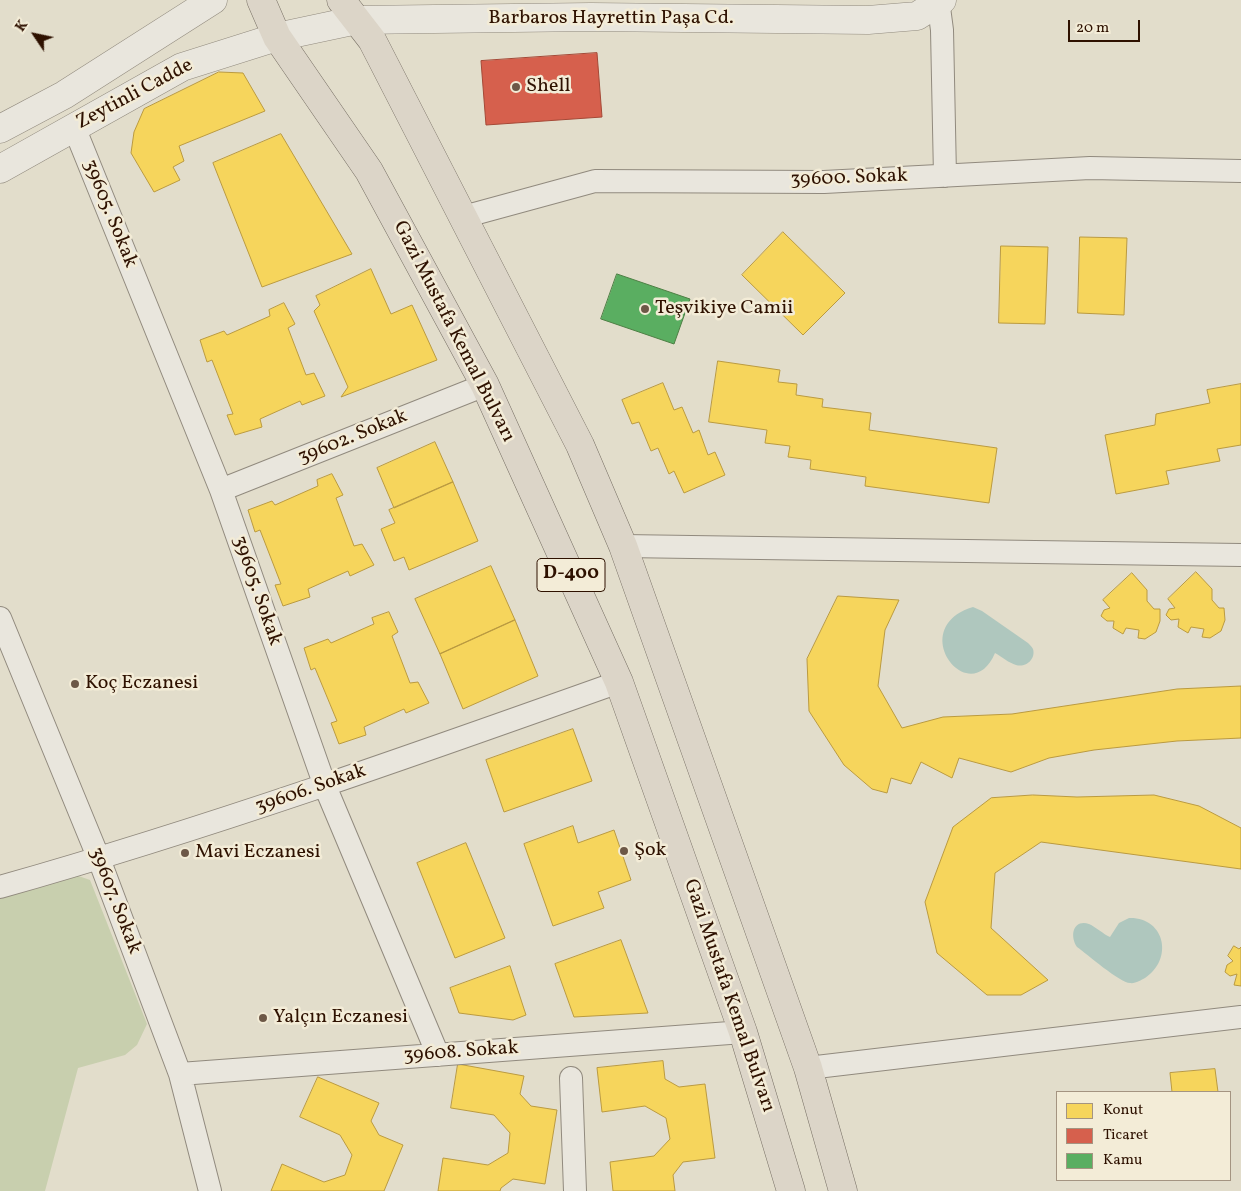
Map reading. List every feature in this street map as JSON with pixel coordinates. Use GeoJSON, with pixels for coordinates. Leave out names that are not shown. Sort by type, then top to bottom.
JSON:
{"type":"FeatureCollection","features":[{"type":"Feature","properties":{"kind":"highway","name":"Gazi Mustafa Kemal Bulvarı"},"geometry":{"type":"LineString","coordinates":[[261,0],[277,37],[369,171],[485,385],[619,682],[743,1032],[791,1191]]}},
{"type":"Feature","properties":{"kind":"highway","name":"D-400"},"geometry":{"type":"LineString","coordinates":[[349,10],[372,40],[580,445],[623,546],[808,1068],[843,1191]]}},
{"type":"Feature","properties":{"kind":"street","name":"Zeytinli Cadde"},"geometry":{"type":"LineString","coordinates":[[0,129],[64,95],[213,0]]}},
{"type":"Feature","properties":{"kind":"street","name":"Barbaros Hayrettin Paşa Cd."},"geometry":{"type":"LineString","coordinates":[[277,37],[349,10],[591,17],[868,20],[917,16],[939,1]]}},
{"type":"Feature","properties":{"kind":"street"},"geometry":{"type":"LineString","coordinates":[[939,1],[942,30],[945,176]]}},
{"type":"Feature","properties":{"kind":"street","name":"Zeytinli Cadde"},"geometry":{"type":"LineString","coordinates":[[0,168],[182,67],[277,37]]}},
{"type":"Feature","properties":{"kind":"street","name":"39605. Sokak"},"geometry":{"type":"LineString","coordinates":[[74,127],[220,490],[325,786],[438,1055]]}},
{"type":"Feature","properties":{"kind":"street","name":"39600. Sokak"},"geometry":{"type":"LineString","coordinates":[[462,217],[595,180],[824,182],[1090,168],[1241,171]]}},
{"type":"Feature","properties":{"kind":"street","name":"39602. Sokak"},"geometry":{"type":"LineString","coordinates":[[220,490],[485,385]]}},
{"type":"Feature","properties":{"kind":"street"},"geometry":{"type":"LineString","coordinates":[[623,546],[1241,554]]}},
{"type":"Feature","properties":{"kind":"street","name":"39607. Sokak"},"geometry":{"type":"LineString","coordinates":[[0,618],[5,645],[99,859],[180,1074],[210,1191]]}},
{"type":"Feature","properties":{"kind":"street","name":"39606. Sokak"},"geometry":{"type":"LineString","coordinates":[[0,887],[99,859],[325,786],[619,682]]}},
{"type":"Feature","properties":{"kind":"street"},"geometry":{"type":"LineString","coordinates":[[808,1068],[1241,1017]]}},
{"type":"Feature","properties":{"kind":"street","name":"39608. Sokak"},"geometry":{"type":"LineString","coordinates":[[180,1074],[743,1032]]}},
{"type":"Feature","properties":{"kind":"street"},"geometry":{"type":"LineString","coordinates":[[571,1078],[575,1191]]}},
{"type":"Feature","properties":{"kind":"green space"},"geometry":{"type":"Polygon","coordinates":[[[70,873],[90,880],[147,1024],[137,1045],[125,1055],[78,1068],[45,1191],[0,1191],[0,892],[70,873]]]}},
{"type":"Feature","properties":{"kind":"shaded area"},"geometry":{"type":"Polygon","coordinates":[[[973,607],[982,611],[1028,643],[1033,648],[1032,659],[1027,664],[1020,666],[995,653],[984,669],[971,674],[959,670],[949,660],[943,646],[944,631],[953,617],[973,607]]]}},
{"type":"Feature","properties":{"kind":"shaded area"},"geometry":{"type":"Polygon","coordinates":[[[1129,918],[1151,924],[1158,932],[1162,950],[1160,960],[1154,970],[1145,978],[1132,983],[1125,982],[1111,973],[1077,947],[1073,938],[1074,929],[1084,923],[1092,925],[1110,937],[1119,923],[1129,918]]]}},
{"type":"Feature","properties":{"kind":"building: Konut"},"geometry":{"type":"Polygon","coordinates":[[[219,72],[243,73],[265,111],[179,146],[184,161],[173,167],[180,180],[154,192],[131,153],[134,132],[144,109],[219,72]]]}},
{"type":"Feature","properties":{"kind":"building: Konut"},"geometry":{"type":"Polygon","coordinates":[[[281,134],[352,254],[262,287],[213,163],[281,134]]]}},
{"type":"Feature","properties":{"kind":"building: Konut"},"geometry":{"type":"Polygon","coordinates":[[[783,232],[845,293],[803,335],[742,275],[783,232]]]}},
{"type":"Feature","properties":{"kind":"building: Konut"},"geometry":{"type":"Polygon","coordinates":[[[1080,237],[1127,238],[1124,315],[1078,313],[1080,237]]]}},
{"type":"Feature","properties":{"kind":"building: Konut"},"geometry":{"type":"Polygon","coordinates":[[[1001,246],[1048,247],[1045,324],[999,323],[1001,246]]]}},
{"type":"Feature","properties":{"kind":"building: Konut"},"geometry":{"type":"Polygon","coordinates":[[[371,269],[391,314],[412,305],[437,360],[341,397],[348,387],[314,311],[320,305],[316,296],[371,269]]]}},
{"type":"Feature","properties":{"kind":"building: Konut"},"geometry":{"type":"Polygon","coordinates":[[[284,303],[295,324],[288,328],[306,375],[314,373],[325,396],[302,405],[300,401],[260,419],[262,427],[235,435],[227,415],[233,414],[212,360],[207,362],[200,340],[224,331],[227,335],[270,316],[269,310],[284,303]]]}},
{"type":"Feature","properties":{"kind":"building: Konut"},"geometry":{"type":"Polygon","coordinates":[[[718,361],[780,370],[778,382],[797,384],[796,395],[823,399],[822,407],[871,413],[869,430],[997,448],[989,503],[865,486],[866,477],[810,469],[811,460],[788,457],[790,446],[765,443],[767,430],[709,422],[718,361]]]}},
{"type":"Feature","properties":{"kind":"building: Konut"},"geometry":{"type":"Polygon","coordinates":[[[663,383],[674,410],[682,407],[693,433],[699,430],[708,455],[715,452],[725,475],[684,493],[674,471],[669,474],[658,448],[651,451],[639,422],[632,424],[622,400],[663,383]]]}},
{"type":"Feature","properties":{"kind":"building: Konut"},"geometry":{"type":"Polygon","coordinates":[[[1241,384],[1241,445],[1217,449],[1220,461],[1166,471],[1169,484],[1116,494],[1105,435],[1155,425],[1156,414],[1210,403],[1207,390],[1241,384]]]}},
{"type":"Feature","properties":{"kind":"building: Konut"},"geometry":{"type":"Polygon","coordinates":[[[435,442],[453,482],[394,508],[377,468],[435,442]]]}},
{"type":"Feature","properties":{"kind":"building: Konut"},"geometry":{"type":"Polygon","coordinates":[[[332,474],[343,495],[336,498],[354,546],[362,544],[374,565],[350,576],[348,571],[308,589],[310,597],[283,606],[275,585],[281,584],[260,530],[255,532],[248,510],[272,501],[275,505],[318,486],[317,480],[332,474]]]}},
{"type":"Feature","properties":{"kind":"building: Konut"},"geometry":{"type":"Polygon","coordinates":[[[453,482],[478,541],[409,570],[404,557],[394,561],[381,529],[395,523],[389,510],[453,482]]]}},
{"type":"Feature","properties":{"kind":"building: Konut"},"geometry":{"type":"Polygon","coordinates":[[[491,566],[515,620],[440,654],[415,599],[491,566]]]}},
{"type":"Feature","properties":{"kind":"building: Konut"},"geometry":{"type":"Polygon","coordinates":[[[1196,572],[1212,589],[1212,600],[1219,608],[1224,608],[1225,620],[1221,631],[1210,638],[1202,637],[1204,629],[1191,627],[1188,633],[1178,627],[1179,619],[1171,620],[1166,615],[1169,609],[1175,608],[1168,599],[1196,572]]]}},
{"type":"Feature","properties":{"kind":"building: Konut"},"geometry":{"type":"Polygon","coordinates":[[[1132,573],[1147,590],[1147,601],[1154,609],[1160,609],[1160,621],[1156,632],[1145,639],[1138,638],[1139,630],[1126,628],[1123,634],[1113,628],[1114,621],[1107,621],[1101,616],[1104,610],[1110,608],[1103,600],[1132,573]]]}},
{"type":"Feature","properties":{"kind":"building: Konut"},"geometry":{"type":"Polygon","coordinates":[[[838,596],[899,600],[885,630],[878,686],[902,728],[943,717],[1012,714],[1177,689],[1241,686],[1241,738],[1177,741],[1094,750],[1049,758],[1011,772],[959,758],[952,778],[921,762],[911,784],[891,778],[887,793],[872,789],[844,765],[809,711],[807,659],[838,596]]]}},
{"type":"Feature","properties":{"kind":"building: Konut"},"geometry":{"type":"Polygon","coordinates":[[[389,612],[398,632],[392,636],[410,683],[418,682],[429,703],[406,713],[404,709],[364,727],[366,735],[339,744],[331,723],[337,721],[315,668],[311,670],[304,648],[328,639],[331,643],[374,624],[372,618],[389,612]]]}},
{"type":"Feature","properties":{"kind":"building: Konut"},"geometry":{"type":"Polygon","coordinates":[[[515,620],[538,676],[463,709],[440,654],[515,620]]]}},
{"type":"Feature","properties":{"kind":"building: Konut"},"geometry":{"type":"Polygon","coordinates":[[[573,729],[592,781],[504,812],[486,760],[573,729]]]}},
{"type":"Feature","properties":{"kind":"building: Konut"},"geometry":{"type":"Polygon","coordinates":[[[1033,795],[1077,797],[1154,795],[1199,806],[1241,828],[1241,869],[1041,842],[995,873],[991,928],[1048,980],[1021,995],[987,995],[937,953],[925,902],[953,827],[991,798],[1033,795]]]}},
{"type":"Feature","properties":{"kind":"building: Konut"},"geometry":{"type":"Polygon","coordinates":[[[573,826],[578,843],[614,830],[631,880],[598,892],[604,908],[553,926],[524,844],[573,826]]]}},
{"type":"Feature","properties":{"kind":"building: Konut"},"geometry":{"type":"Polygon","coordinates":[[[466,843],[505,938],[455,958],[417,863],[466,843]]]}},
{"type":"Feature","properties":{"kind":"building: Konut"},"geometry":{"type":"Polygon","coordinates":[[[621,940],[648,1013],[574,1017],[555,964],[621,940]]]}},
{"type":"Feature","properties":{"kind":"building: Konut"},"geometry":{"type":"Polygon","coordinates":[[[1234,946],[1239,949],[1241,947],[1241,986],[1234,985],[1237,974],[1230,976],[1225,972],[1227,965],[1233,961],[1228,956],[1234,946]]]}},
{"type":"Feature","properties":{"kind":"building: Konut"},"geometry":{"type":"Polygon","coordinates":[[[510,966],[526,1015],[513,1020],[459,1013],[450,988],[510,966]]]}},
{"type":"Feature","properties":{"kind":"building: Konut"},"geometry":{"type":"Polygon","coordinates":[[[663,1061],[665,1079],[679,1087],[705,1084],[715,1158],[683,1162],[673,1175],[675,1191],[613,1191],[610,1162],[654,1156],[670,1139],[666,1118],[645,1106],[602,1112],[597,1068],[663,1061]]]}},
{"type":"Feature","properties":{"kind":"building: Konut"},"geometry":{"type":"Polygon","coordinates":[[[458,1064],[524,1076],[520,1094],[531,1106],[557,1110],[545,1184],[513,1179],[501,1188],[500,1191],[438,1191],[443,1158],[488,1165],[508,1153],[510,1133],[494,1115],[451,1108],[458,1064]]]}},
{"type":"Feature","properties":{"kind":"building: Konut"},"geometry":{"type":"Polygon","coordinates":[[[1215,1069],[1218,1091],[1172,1091],[1170,1073],[1215,1069]]]}},
{"type":"Feature","properties":{"kind":"building: Konut"},"geometry":{"type":"Polygon","coordinates":[[[318,1077],[379,1103],[371,1121],[379,1135],[403,1145],[384,1191],[271,1191],[282,1164],[324,1182],[345,1175],[352,1155],[340,1135],[300,1117],[318,1077]]]}},
{"type":"Feature","properties":{"kind":"building: Ticaret"},"geometry":{"type":"Polygon","coordinates":[[[597,53],[602,117],[486,125],[481,61],[597,53]]]}},
{"type":"Feature","properties":{"kind":"building: Kamu","name":"Teşvikiye Camii"},"geometry":{"type":"Polygon","coordinates":[[[617,274],[690,299],[674,344],[601,319],[617,274]]]}},
{"type":"Feature","properties":{"kind":"place","name":"Shell"},"geometry":{"type":"Point","coordinates":[516,87]}},
{"type":"Feature","properties":{"kind":"place","name":"Teşvikiye Camii"},"geometry":{"type":"Point","coordinates":[645,309]}},
{"type":"Feature","properties":{"kind":"place","name":"Koç Eczanesi"},"geometry":{"type":"Point","coordinates":[75,684]}},
{"type":"Feature","properties":{"kind":"place","name":"Şok"},"geometry":{"type":"Point","coordinates":[624,851]}},
{"type":"Feature","properties":{"kind":"place","name":"Mavi Eczanesi"},"geometry":{"type":"Point","coordinates":[185,853]}},
{"type":"Feature","properties":{"kind":"place","name":"Yalçın Eczanesi"},"geometry":{"type":"Point","coordinates":[263,1018]}}]}
